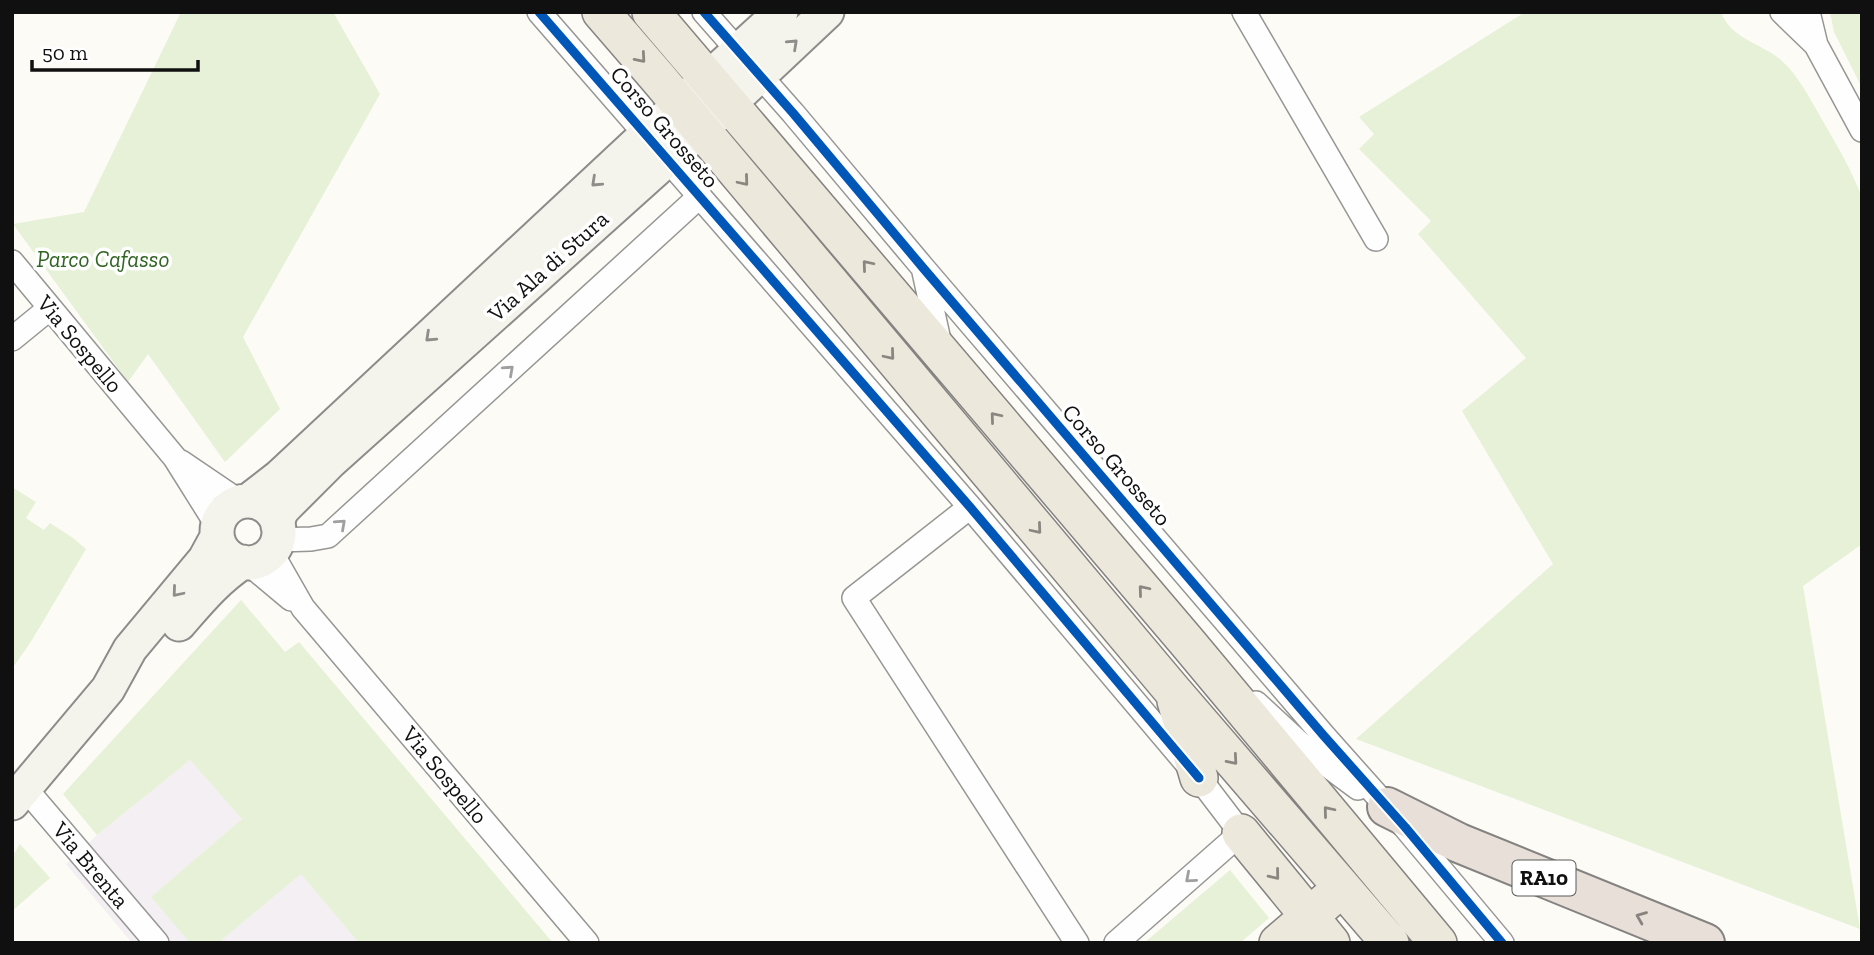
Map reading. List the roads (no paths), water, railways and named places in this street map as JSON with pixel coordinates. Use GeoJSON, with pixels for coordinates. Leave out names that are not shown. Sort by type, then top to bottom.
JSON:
{"type":"FeatureCollection","features":[{"type":"Feature","properties":{"kind":"highway","name":"RA10"},"geometry":{"type":"LineString","coordinates":[[1387,807],[1459,843],[1705,943]]}},
{"type":"Feature","properties":{"kind":"main road","name":"Corso Grosseto"},"geometry":{"type":"LineString","coordinates":[[601,12],[1172,690],[1390,943]]}},
{"type":"Feature","properties":{"kind":"main road","name":"Corso Grosseto"},"geometry":{"type":"LineString","coordinates":[[651,12],[1187,642],[1438,943]]}},
{"type":"Feature","properties":{"kind":"main road"},"geometry":{"type":"LineString","coordinates":[[1172,690],[1199,778]]}},
{"type":"Feature","properties":{"kind":"main road"},"geometry":{"type":"LineString","coordinates":[[1241,833],[1325,934]]}},
{"type":"Feature","properties":{"kind":"main road"},"geometry":{"type":"LineString","coordinates":[[1325,934],[1343,888],[1383,877]]}},
{"type":"Feature","properties":{"kind":"main road"},"geometry":{"type":"LineString","coordinates":[[1278,943],[1325,934],[1366,915],[1383,877]]}},
{"type":"Feature","properties":{"kind":"street","name":"Corso Grosseto"},"geometry":{"type":"LineString","coordinates":[[539,12],[970,508],[1199,778],[1241,833]]}},
{"type":"Feature","properties":{"kind":"street","name":"Corso Grosseto"},"geometry":{"type":"LineString","coordinates":[[704,12],[1502,943]]}},
{"type":"Feature","properties":{"kind":"street","name":"Via Ala di Stura"},"geometry":{"type":"LineString","coordinates":[[749,64],[781,12]]}},
{"type":"Feature","properties":{"kind":"street","name":"Via Ala di Stura"},"geometry":{"type":"LineString","coordinates":[[244,501],[279,477],[749,64],[827,12]]}},
{"type":"Feature","properties":{"kind":"street"},"geometry":{"type":"LineString","coordinates":[[1244,12],[1376,239]]}},
{"type":"Feature","properties":{"kind":"street"},"geometry":{"type":"LineString","coordinates":[[1782,12],[1816,45]]}},
{"type":"Feature","properties":{"kind":"street"},"geometry":{"type":"LineString","coordinates":[[1808,12],[1816,45],[1862,130]]}},
{"type":"Feature","properties":{"kind":"street","name":"Via Ala di Stura"},"geometry":{"type":"LineString","coordinates":[[108,689],[143,663],[225,574],[264,549],[283,509],[657,147]]}},
{"type":"Feature","properties":{"kind":"street"},"geometry":{"type":"LineString","coordinates":[[264,549],[276,518],[269,509],[262,504],[244,501],[225,510],[217,531],[223,551],[229,556],[264,549],[311,539],[328,536],[700,196]]}},
{"type":"Feature","properties":{"kind":"street","name":"Via Sospello"},"geometry":{"type":"LineString","coordinates":[[12,262],[176,458],[217,531]]}},
{"type":"Feature","properties":{"kind":"street","name":"Corso Grosseto"},"geometry":{"type":"LineString","coordinates":[[924,269],[943,355]]}},
{"type":"Feature","properties":{"kind":"street"},"geometry":{"type":"LineString","coordinates":[[12,339],[50,308]]}},
{"type":"Feature","properties":{"kind":"street","name":"Via Sospello"},"geometry":{"type":"LineString","coordinates":[[176,458],[244,501]]}},
{"type":"Feature","properties":{"kind":"street"},"geometry":{"type":"LineString","coordinates":[[970,508],[854,598],[1077,943]]}},
{"type":"Feature","properties":{"kind":"street","name":"Via Ala di Stura"},"geometry":{"type":"LineString","coordinates":[[18,795],[108,689],[130,649],[205,559],[217,531]]}},
{"type":"Feature","properties":{"kind":"street","name":"Via Sospello"},"geometry":{"type":"LineString","coordinates":[[264,549],[303,608],[587,943]]}},
{"type":"Feature","properties":{"kind":"street","name":"Corso Grosseto"},"geometry":{"type":"LineString","coordinates":[[1187,642],[1308,751],[1387,807]]}},
{"type":"Feature","properties":{"kind":"street","name":"Via Brenta"},"geometry":{"type":"LineString","coordinates":[[18,795],[157,943]]}},
{"type":"Feature","properties":{"kind":"street"},"geometry":{"type":"LineString","coordinates":[[1116,943],[1241,833]]}},
{"type":"Feature","properties":{"kind":"park label","name":"Parco Cafasso"},"geometry":{"type":"Point","coordinates":[103,259]}}]}
